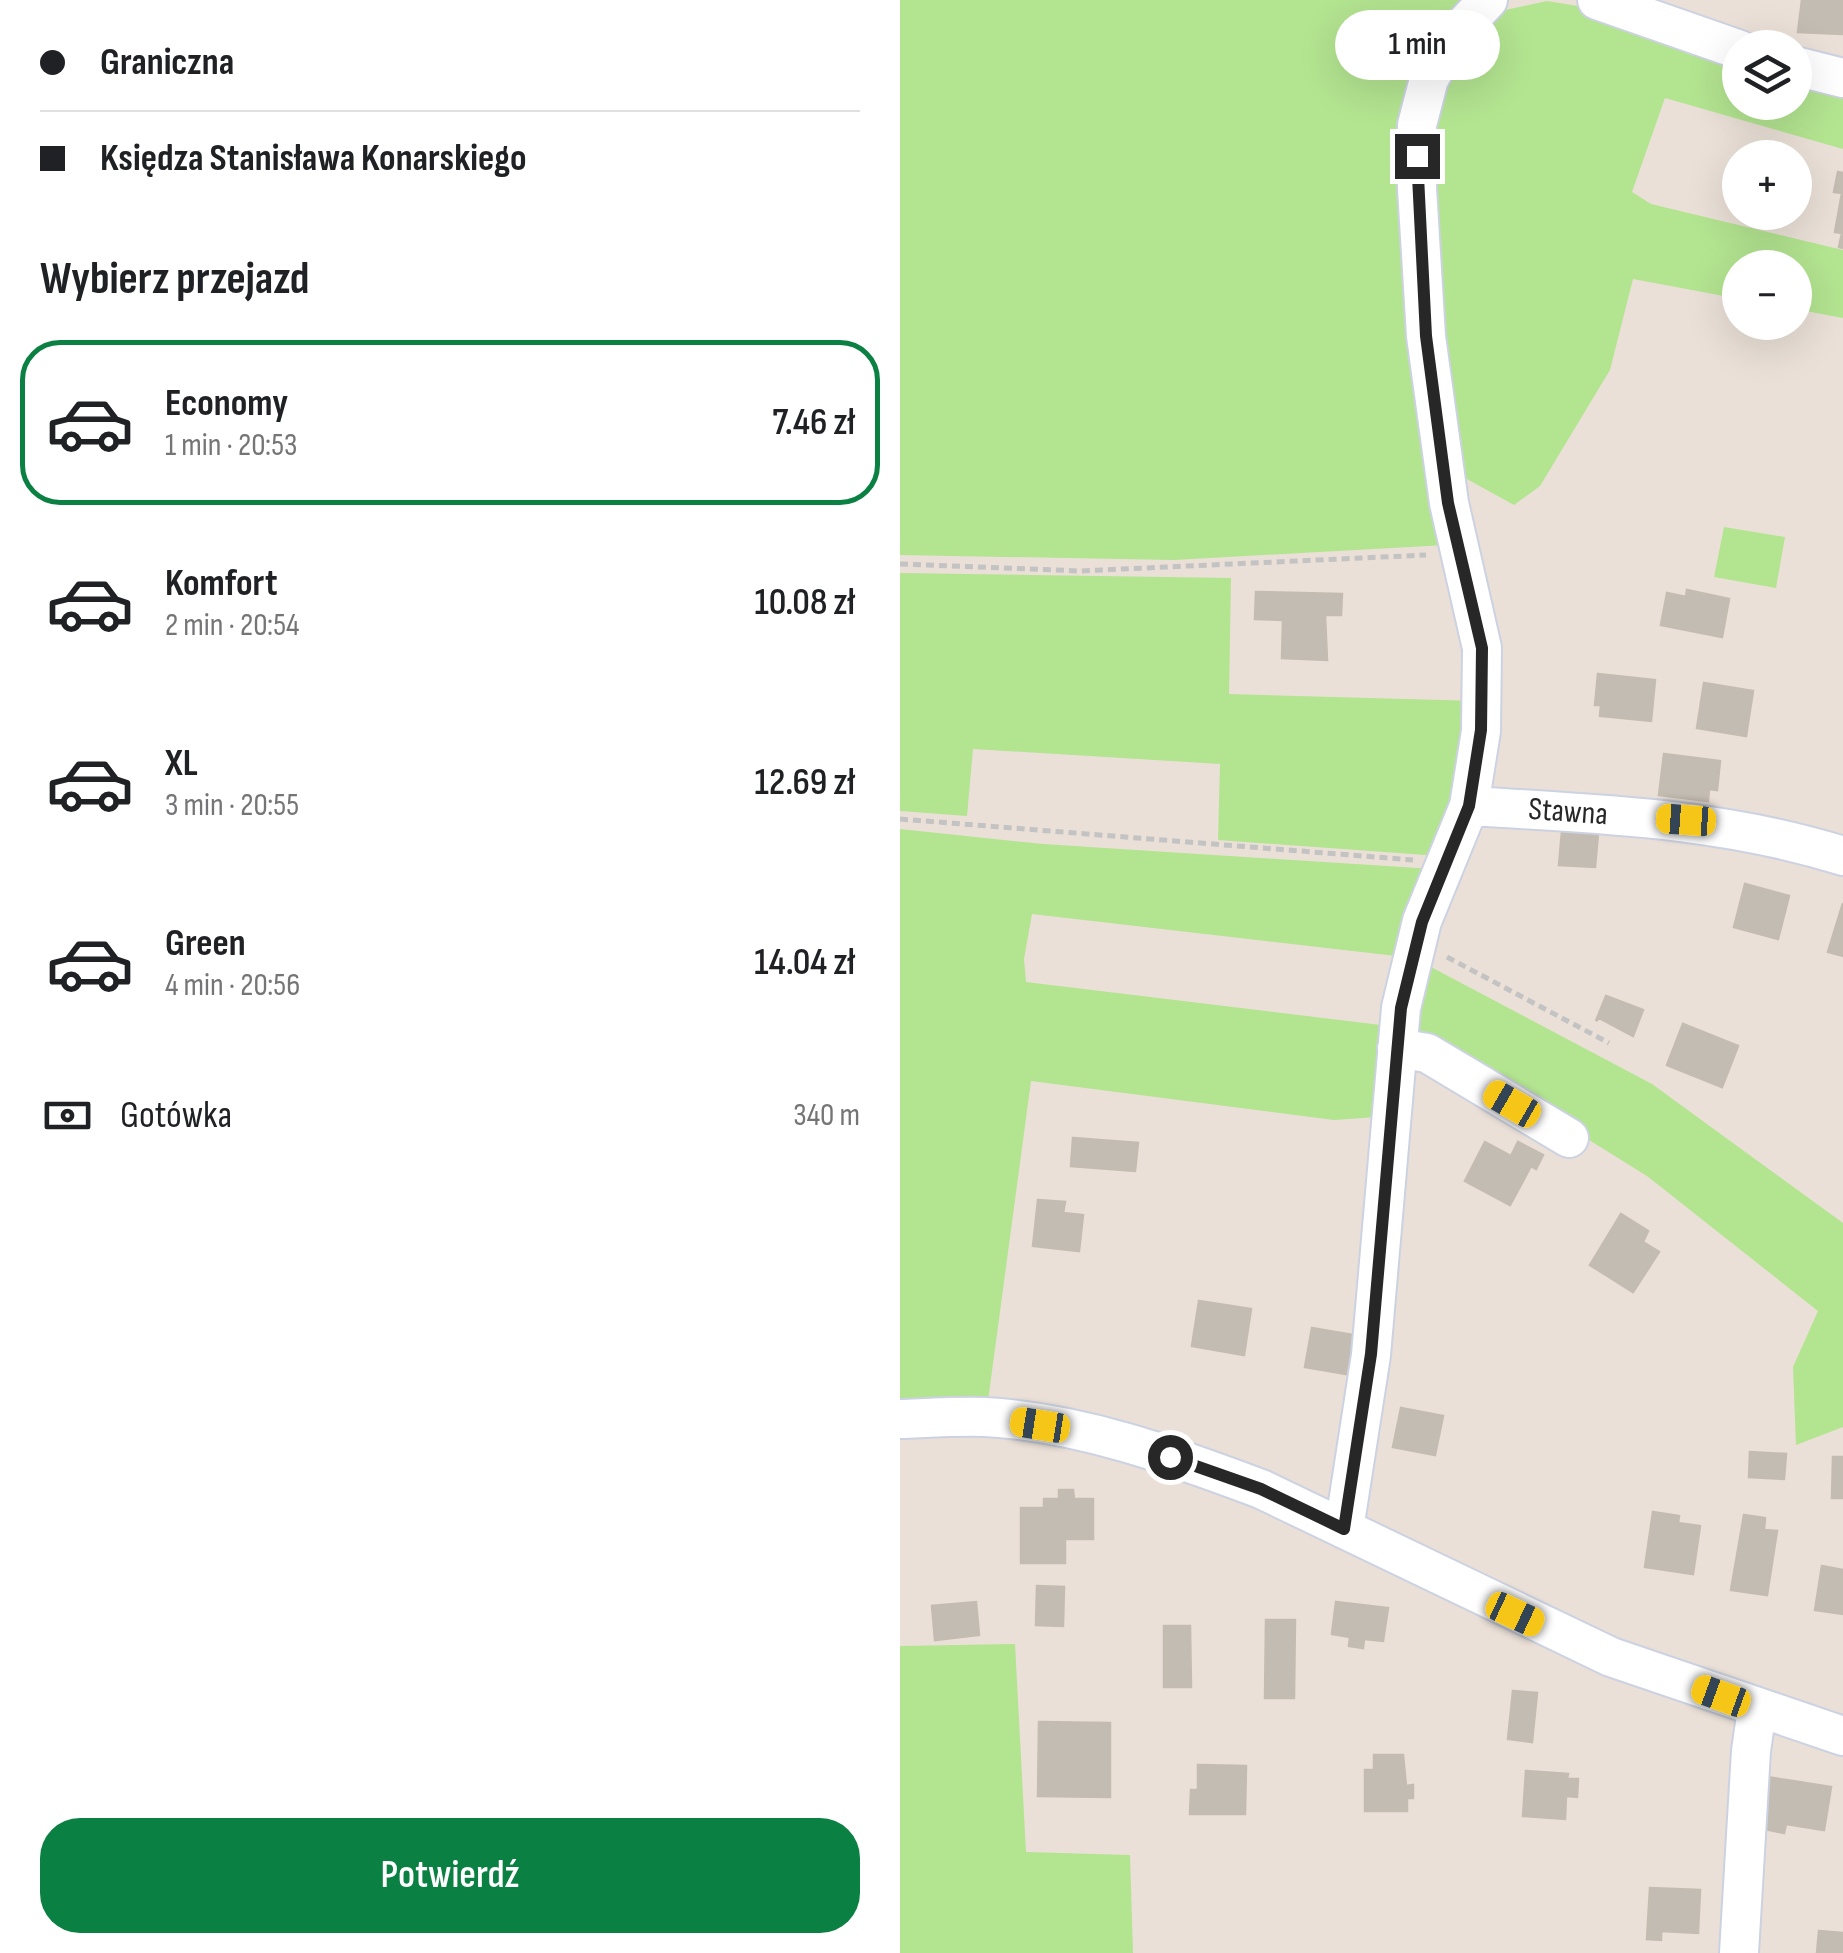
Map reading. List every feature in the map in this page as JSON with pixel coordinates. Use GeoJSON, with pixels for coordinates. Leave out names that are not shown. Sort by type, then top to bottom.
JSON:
{"type":"FeatureCollection","features":[{"type":"Feature","properties":{"kind":"street"},"geometry":{"type":"LineString","coordinates":[[1344,1529],[1371,1354],[1401,1008],[1416,944],[1469,806],[1481,730],[1482,648],[1448,503],[1426,336],[1417,125],[1429,79],[1452,37],[1488,0]]}},
{"type":"Feature","properties":{"kind":"street"},"geometry":{"type":"LineString","coordinates":[[1598,0],[1722,44]]}},
{"type":"Feature","properties":{"kind":"street"},"geometry":{"type":"LineString","coordinates":[[1812,70],[1843,78]]}},
{"type":"Feature","properties":{"kind":"street","name":"Stawna"},"geometry":{"type":"LineString","coordinates":[[1469,806],[1686,820],[1788,839],[1843,856]]}},
{"type":"Feature","properties":{"kind":"street"},"geometry":{"type":"LineString","coordinates":[[1397,1048],[1427,1054],[1569,1138]]}},
{"type":"Feature","properties":{"kind":"street"},"geometry":{"type":"LineString","coordinates":[[900,1419],[986,1417],[1066,1429],[1135,1446],[1261,1489],[1612,1657],[1843,1736]]}},
{"type":"Feature","properties":{"kind":"street"},"geometry":{"type":"LineString","coordinates":[[1738,1953],[1757,1709]]}},
{"type":"Feature","properties":{"kind":"path"},"geometry":{"type":"LineString","coordinates":[[900,564],[1099,570],[1460,554]]}},
{"type":"Feature","properties":{"kind":"path"},"geometry":{"type":"LineString","coordinates":[[900,819],[1446,862]]}},
{"type":"Feature","properties":{"kind":"path"},"geometry":{"type":"LineString","coordinates":[[1416,944],[1609,1042]]}},
{"type":"Feature","properties":{"kind":"green space"},"geometry":{"type":"Polygon","coordinates":[[[900,0],[1469,0],[1406,111],[1446,545],[1174,560],[900,555],[900,0]]]}},
{"type":"Feature","properties":{"kind":"green space"},"geometry":{"type":"Polygon","coordinates":[[[1547,1],[1578,6],[1722,52],[1722,114],[1665,98],[1632,192],[1651,204],[1722,221],[1722,230],[1760,230],[1843,250],[1843,318],[1812,312],[1812,250],[1722,250],[1722,296],[1633,279],[1610,370],[1540,486],[1514,505],[1456,473],[1435,340],[1435,94],[1467,35],[1505,10],[1547,1]]]}},
{"type":"Feature","properties":{"kind":"green space"},"geometry":{"type":"Polygon","coordinates":[[[1812,80],[1843,90],[1843,149],[1742,120],[1812,120],[1812,80]]]}},
{"type":"Feature","properties":{"kind":"green space"},"geometry":{"type":"Polygon","coordinates":[[[1724,527],[1785,537],[1776,588],[1714,577],[1724,527]]]}},
{"type":"Feature","properties":{"kind":"green space"},"geometry":{"type":"Polygon","coordinates":[[[900,573],[1231,578],[1229,694],[1479,701],[1440,856],[1218,840],[1220,764],[973,749],[967,816],[900,811],[900,573]]]}},
{"type":"Feature","properties":{"kind":"green space"},"geometry":{"type":"Polygon","coordinates":[[[900,829],[1043,844],[1433,869],[1405,957],[1032,914],[1024,959],[1026,982],[1389,1026],[1377,1117],[1334,1120],[1031,1081],[988,1401],[900,1400],[900,829]]]}},
{"type":"Feature","properties":{"kind":"green space"},"geometry":{"type":"Polygon","coordinates":[[[1429,966],[1652,1084],[1843,1223],[1843,1427],[1796,1445],[1793,1367],[1818,1311],[1647,1176],[1417,1033],[1416,1019],[1429,966]]]}},
{"type":"Feature","properties":{"kind":"green space"},"geometry":{"type":"Polygon","coordinates":[[[1015,1644],[1026,1852],[1130,1855],[1133,1953],[900,1953],[900,1646],[1015,1644]]]}},
{"type":"Feature","properties":{"kind":"building"},"geometry":{"type":"Polygon","coordinates":[[[1802,0],[1843,0],[1843,34],[1798,30],[1802,0]]]}},
{"type":"Feature","properties":{"kind":"building"},"geometry":{"type":"Polygon","coordinates":[[[1838,172],[1843,173],[1843,248],[1839,247],[1842,233],[1835,232],[1842,193],[1834,192],[1838,172]]]}},
{"type":"Feature","properties":{"kind":"building"},"geometry":{"type":"Polygon","coordinates":[[[1687,590],[1729,599],[1722,637],[1661,625],[1667,593],[1686,597],[1687,590]]]}},
{"type":"Feature","properties":{"kind":"building"},"geometry":{"type":"Polygon","coordinates":[[[1256,592],[1342,594],[1341,615],[1325,615],[1327,660],[1282,658],[1283,620],[1255,619],[1256,592]]]}},
{"type":"Feature","properties":{"kind":"building"},"geometry":{"type":"Polygon","coordinates":[[[1598,674],[1655,680],[1651,721],[1600,716],[1601,705],[1595,705],[1598,674]]]}},
{"type":"Feature","properties":{"kind":"building"},"geometry":{"type":"Polygon","coordinates":[[[1704,683],[1753,691],[1746,736],[1697,728],[1704,683]]]}},
{"type":"Feature","properties":{"kind":"building"},"geometry":{"type":"Polygon","coordinates":[[[1664,754],[1720,761],[1717,790],[1709,789],[1708,801],[1659,795],[1664,754]]]}},
{"type":"Feature","properties":{"kind":"building"},"geometry":{"type":"Polygon","coordinates":[[[1562,831],[1598,834],[1595,867],[1559,865],[1562,831]]]}},
{"type":"Feature","properties":{"kind":"building"},"geometry":{"type":"Polygon","coordinates":[[[1745,884],[1789,896],[1778,939],[1734,927],[1745,884]]]}},
{"type":"Feature","properties":{"kind":"building"},"geometry":{"type":"Polygon","coordinates":[[[1843,903],[1843,956],[1828,952],[1843,903]]]}},
{"type":"Feature","properties":{"kind":"building"},"geometry":{"type":"Polygon","coordinates":[[[1606,996],[1643,1010],[1633,1036],[1599,1018],[1596,1021],[1606,996]]]}},
{"type":"Feature","properties":{"kind":"building"},"geometry":{"type":"Polygon","coordinates":[[[1683,1024],[1738,1046],[1722,1087],[1667,1065],[1683,1024]]]}},
{"type":"Feature","properties":{"kind":"building"},"geometry":{"type":"Polygon","coordinates":[[[1073,1138],[1138,1143],[1135,1171],[1071,1166],[1073,1138]]]}},
{"type":"Feature","properties":{"kind":"building"},"geometry":{"type":"Polygon","coordinates":[[[1485,1142],[1511,1156],[1518,1142],[1543,1155],[1536,1169],[1531,1166],[1510,1205],[1465,1181],[1485,1142]]]}},
{"type":"Feature","properties":{"kind":"building"},"geometry":{"type":"Polygon","coordinates":[[[1038,1200],[1065,1202],[1063,1213],[1083,1215],[1079,1251],[1033,1246],[1038,1200]]]}},
{"type":"Feature","properties":{"kind":"building"},"geometry":{"type":"Polygon","coordinates":[[[1621,1214],[1648,1231],[1643,1242],[1659,1252],[1633,1292],[1590,1265],[1621,1214]]]}},
{"type":"Feature","properties":{"kind":"building"},"geometry":{"type":"Polygon","coordinates":[[[1199,1301],[1251,1309],[1244,1355],[1192,1346],[1199,1301]]]}},
{"type":"Feature","properties":{"kind":"building"},"geometry":{"type":"Polygon","coordinates":[[[1312,1328],[1353,1335],[1346,1374],[1305,1367],[1312,1328]]]}},
{"type":"Feature","properties":{"kind":"building"},"geometry":{"type":"Polygon","coordinates":[[[1401,1408],[1443,1416],[1435,1455],[1393,1447],[1401,1408]]]}},
{"type":"Feature","properties":{"kind":"building"},"geometry":{"type":"Polygon","coordinates":[[[1750,1452],[1786,1454],[1784,1479],[1749,1477],[1750,1452]]]}},
{"type":"Feature","properties":{"kind":"building"},"geometry":{"type":"Polygon","coordinates":[[[1833,1457],[1843,1457],[1843,1498],[1832,1498],[1833,1457]]]}},
{"type":"Feature","properties":{"kind":"building"},"geometry":{"type":"Polygon","coordinates":[[[1059,1490],[1073,1490],[1074,1499],[1093,1499],[1093,1539],[1065,1539],[1065,1563],[1021,1563],[1021,1508],[1044,1508],[1044,1499],[1059,1499],[1059,1490]]]}},
{"type":"Feature","properties":{"kind":"building"},"geometry":{"type":"Polygon","coordinates":[[[1653,1512],[1679,1516],[1678,1523],[1700,1526],[1693,1574],[1645,1567],[1653,1512]]]}},
{"type":"Feature","properties":{"kind":"building"},"geometry":{"type":"Polygon","coordinates":[[[1744,1515],[1765,1518],[1764,1530],[1777,1531],[1767,1595],[1731,1590],[1744,1515]]]}},
{"type":"Feature","properties":{"kind":"building"},"geometry":{"type":"Polygon","coordinates":[[[1822,1566],[1843,1570],[1843,1614],[1815,1610],[1822,1566]]]}},
{"type":"Feature","properties":{"kind":"building"},"geometry":{"type":"Polygon","coordinates":[[[1037,1586],[1064,1587],[1063,1626],[1036,1625],[1037,1586]]]}},
{"type":"Feature","properties":{"kind":"building"},"geometry":{"type":"Polygon","coordinates":[[[976,1602],[979,1635],[935,1640],[932,1606],[976,1602]]]}},
{"type":"Feature","properties":{"kind":"building"},"geometry":{"type":"Polygon","coordinates":[[[1336,1602],[1388,1608],[1383,1641],[1364,1639],[1363,1648],[1349,1646],[1350,1637],[1332,1634],[1336,1602]]]}},
{"type":"Feature","properties":{"kind":"building"},"geometry":{"type":"Polygon","coordinates":[[[1266,1620],[1295,1620],[1294,1698],[1265,1698],[1266,1620]]]}},
{"type":"Feature","properties":{"kind":"building"},"geometry":{"type":"Polygon","coordinates":[[[1164,1626],[1190,1626],[1191,1687],[1164,1687],[1164,1626]]]}},
{"type":"Feature","properties":{"kind":"building"},"geometry":{"type":"Polygon","coordinates":[[[1513,1691],[1537,1693],[1532,1742],[1508,1739],[1513,1691]]]}},
{"type":"Feature","properties":{"kind":"building"},"geometry":{"type":"Polygon","coordinates":[[[1039,1722],[1110,1723],[1110,1797],[1038,1796],[1039,1722]]]}},
{"type":"Feature","properties":{"kind":"building"},"geometry":{"type":"Polygon","coordinates":[[[1374,1755],[1403,1755],[1406,1786],[1413,1785],[1407,1811],[1365,1811],[1365,1770],[1374,1770],[1374,1755]]]}},
{"type":"Feature","properties":{"kind":"building"},"geometry":{"type":"Polygon","coordinates":[[[1198,1765],[1246,1766],[1245,1814],[1190,1814],[1191,1790],[1198,1790],[1198,1765]]]}},
{"type":"Feature","properties":{"kind":"building"},"geometry":{"type":"Polygon","coordinates":[[[1526,1771],[1568,1774],[1567,1779],[1578,1779],[1577,1797],[1566,1796],[1565,1819],[1523,1816],[1526,1771]]]}},
{"type":"Feature","properties":{"kind":"building"},"geometry":{"type":"Polygon","coordinates":[[[1761,1776],[1831,1787],[1824,1830],[1786,1824],[1784,1833],[1765,1829],[1767,1821],[1754,1819],[1761,1776]]]}},
{"type":"Feature","properties":{"kind":"building"},"geometry":{"type":"Polygon","coordinates":[[[1650,1888],[1700,1890],[1698,1933],[1661,1931],[1661,1940],[1647,1939],[1650,1888]]]}},
{"type":"Feature","properties":{"kind":"building"},"geometry":{"type":"Polygon","coordinates":[[[1819,1931],[1843,1933],[1843,1953],[1817,1953],[1819,1931]]]}},
{"type":"Feature","properties":{"kind":"route"},"geometry":{"type":"LineString","coordinates":[[1170,1457],[1261,1489],[1344,1529],[1371,1354],[1401,1008],[1422,922],[1469,806],[1481,730],[1482,648],[1448,503],[1426,336],[1417,156]]}}]}
